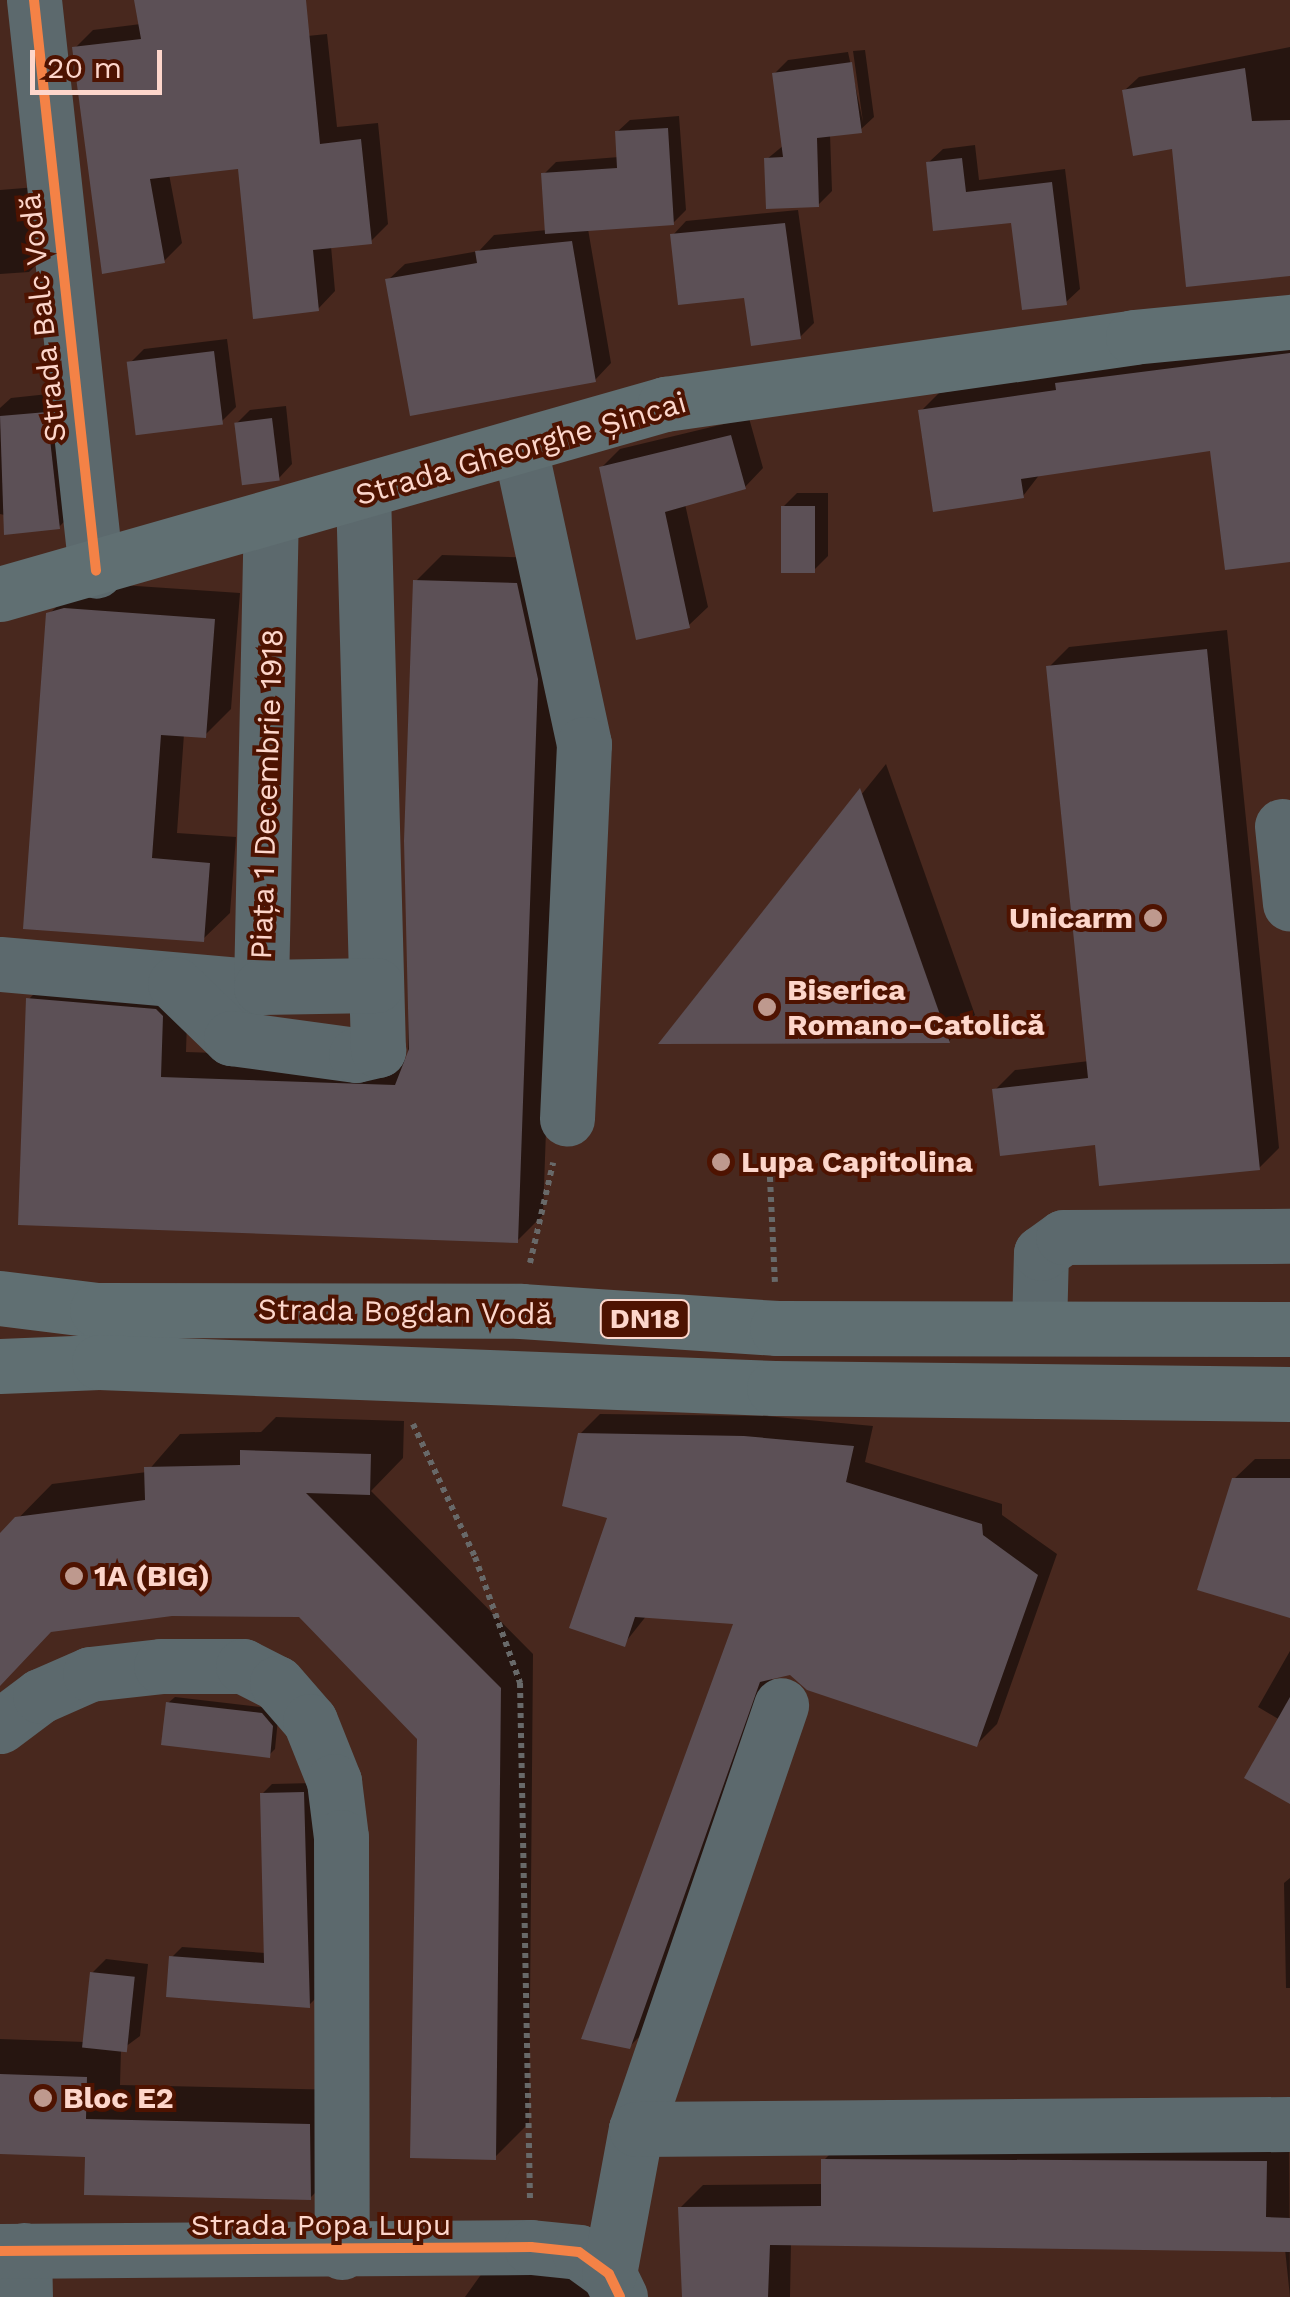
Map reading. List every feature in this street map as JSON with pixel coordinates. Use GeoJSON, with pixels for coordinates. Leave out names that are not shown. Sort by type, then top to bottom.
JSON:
{"type":"FeatureCollection","features":[{"type":"Feature","properties":{"kind":"main road","name":"Strada Gheorghe Șincai"},"geometry":{"type":"LineString","coordinates":[[0,594],[96,571],[665,404],[1134,337],[1290,322]]}},
{"type":"Feature","properties":{"kind":"main road","name":"Strada Bogdan Vodă"},"geometry":{"type":"LineString","coordinates":[[0,1298],[97,1310],[521,1311],[778,1328],[1290,1329]]}},
{"type":"Feature","properties":{"kind":"main road","name":"Strada Bogdan Vodă"},"geometry":{"type":"LineString","coordinates":[[0,1366],[99,1362],[774,1388],[1290,1394]]}},
{"type":"Feature","properties":{"kind":"street","name":"Strada Balc Vodă"},"geometry":{"type":"LineString","coordinates":[[34,0],[96,571]]}},
{"type":"Feature","properties":{"kind":"street"},"geometry":{"type":"LineString","coordinates":[[520,448],[584,744],[567,1120]]}},
{"type":"Feature","properties":{"kind":"street"},"geometry":{"type":"LineString","coordinates":[[175,984],[231,1038],[356,1055],[378,1050],[363,493]]}},
{"type":"Feature","properties":{"kind":"street","name":"Piața 1 Decembrie 1918"},"geometry":{"type":"LineString","coordinates":[[0,964],[175,984],[261,987],[271,520]]}},
{"type":"Feature","properties":{"kind":"street"},"geometry":{"type":"LineString","coordinates":[[1282,826],[1290,904]]}},
{"type":"Feature","properties":{"kind":"street"},"geometry":{"type":"LineString","coordinates":[[261,987],[376,984]]}},
{"type":"Feature","properties":{"kind":"street"},"geometry":{"type":"LineString","coordinates":[[1038,1328],[1042,1253],[1063,1237],[1290,1236]]}},
{"type":"Feature","properties":{"kind":"street"},"geometry":{"type":"LineString","coordinates":[[0,1726],[40,1696],[90,1674],[161,1666],[243,1666],[277,1683],[310,1721],[334,1782],[342,1838],[342,2252]]}},
{"type":"Feature","properties":{"kind":"street"},"geometry":{"type":"LineString","coordinates":[[614,2286],[636,2129],[781,1704]]}},
{"type":"Feature","properties":{"kind":"street"},"geometry":{"type":"LineString","coordinates":[[636,2129],[1290,2124]]}},
{"type":"Feature","properties":{"kind":"street","name":"Strada Popa Lupu"},"geometry":{"type":"LineString","coordinates":[[16,2266],[531,2248],[578,2252],[614,2286]]}},
{"type":"Feature","properties":{"kind":"path"},"geometry":{"type":"LineString","coordinates":[[521,1311],[541,1202],[567,1120]]}},
{"type":"Feature","properties":{"kind":"path"},"geometry":{"type":"LineString","coordinates":[[769,1157],[778,1328]]}},
{"type":"Feature","properties":{"kind":"path"},"geometry":{"type":"LineString","coordinates":[[389,1374],[475,1557],[520,1682],[531,2248]]}},
{"type":"Feature","properties":{"kind":"building"},"geometry":{"type":"Polygon","coordinates":[[[134,0],[306,0],[320,144],[361,139],[372,244],[313,250],[319,311],[253,319],[238,169],[150,179],[165,263],[102,274],[72,47],[141,39],[134,0]]]}},
{"type":"Feature","properties":{"kind":"building"},"geometry":{"type":"Polygon","coordinates":[[[852,62],[862,133],[817,138],[819,207],[766,209],[764,158],[783,157],[772,73],[852,62]]]}},
{"type":"Feature","properties":{"kind":"building"},"geometry":{"type":"Polygon","coordinates":[[[1245,68],[1252,121],[1290,120],[1290,276],[1186,287],[1172,149],[1133,156],[1122,90],[1245,68]]]}},
{"type":"Feature","properties":{"kind":"building"},"geometry":{"type":"Polygon","coordinates":[[[668,128],[674,225],[545,234],[541,173],[617,168],[615,131],[668,128]]]}},
{"type":"Feature","properties":{"kind":"building"},"geometry":{"type":"Polygon","coordinates":[[[962,158],[966,192],[1052,182],[1067,305],[1022,310],[1011,223],[933,231],[926,162],[962,158]]]}},
{"type":"Feature","properties":{"kind":"building"},"geometry":{"type":"Polygon","coordinates":[[[785,223],[801,339],[751,346],[744,298],[678,305],[670,234],[785,223]]]}},
{"type":"Feature","properties":{"kind":"building"},"geometry":{"type":"Polygon","coordinates":[[[572,241],[596,382],[410,416],[385,279],[477,263],[475,251],[572,241]]]}},
{"type":"Feature","properties":{"kind":"building"},"geometry":{"type":"Polygon","coordinates":[[[214,351],[223,424],[136,435],[127,362],[214,351]]]}},
{"type":"Feature","properties":{"kind":"building"},"geometry":{"type":"Polygon","coordinates":[[[1290,353],[1290,562],[1225,570],[1210,451],[1021,479],[1024,498],[933,512],[918,410],[1056,390],[1055,383],[1290,353]]]}},
{"type":"Feature","properties":{"kind":"building"},"geometry":{"type":"Polygon","coordinates":[[[47,412],[60,529],[4,535],[0,416],[47,412]]]}},
{"type":"Feature","properties":{"kind":"building"},"geometry":{"type":"Polygon","coordinates":[[[272,418],[280,481],[242,485],[234,423],[272,418]]]}},
{"type":"Feature","properties":{"kind":"building"},"geometry":{"type":"Polygon","coordinates":[[[731,435],[746,489],[665,512],[690,628],[636,640],[599,467],[731,435]]]}},
{"type":"Feature","properties":{"kind":"building"},"geometry":{"type":"Polygon","coordinates":[[[781,506],[815,506],[815,573],[781,573],[781,506]]]}},
{"type":"Feature","properties":{"kind":"building"},"geometry":{"type":"Polygon","coordinates":[[[413,580],[517,583],[538,679],[518,1243],[18,1225],[26,998],[156,1009],[163,1016],[161,1077],[395,1085],[409,1049],[404,841],[413,580]]]}},
{"type":"Feature","properties":{"kind":"building"},"geometry":{"type":"Polygon","coordinates":[[[64,608],[215,619],[206,738],[161,735],[152,858],[210,863],[204,942],[23,929],[46,613],[64,608]]]}},
{"type":"Feature","properties":{"kind":"building","name":"Unicarm"},"geometry":{"type":"Polygon","coordinates":[[[1207,649],[1260,1170],[1099,1186],[1095,1145],[1000,1156],[992,1089],[1088,1078],[1046,666],[1207,649]]]}},
{"type":"Feature","properties":{"kind":"building"},"geometry":{"type":"Polygon","coordinates":[[[860,788],[950,1043],[658,1044],[860,788]]]}},
{"type":"Feature","properties":{"kind":"building"},"geometry":{"type":"Polygon","coordinates":[[[578,1433],[744,1436],[854,1446],[846,1482],[982,1524],[983,1535],[1038,1575],[977,1747],[807,1690],[790,1675],[760,1682],[630,2049],[581,2039],[733,1624],[635,1617],[625,1647],[569,1628],[607,1518],[562,1506],[578,1433]]]}},
{"type":"Feature","properties":{"kind":"building"},"geometry":{"type":"Polygon","coordinates":[[[240,1450],[371,1454],[370,1495],[306,1493],[501,1688],[496,2160],[410,2158],[417,1739],[299,1617],[172,1616],[51,1632],[0,1686],[0,1533],[15,1517],[145,1500],[144,1467],[240,1465],[240,1450]]]}},
{"type":"Feature","properties":{"kind":"building"},"geometry":{"type":"Polygon","coordinates":[[[1232,1478],[1290,1478],[1290,1618],[1197,1590],[1232,1478]]]}},
{"type":"Feature","properties":{"kind":"building"},"geometry":{"type":"Polygon","coordinates":[[[1290,1697],[1290,1804],[1244,1778],[1290,1697]]]}},
{"type":"Feature","properties":{"kind":"building"},"geometry":{"type":"Polygon","coordinates":[[[166,1702],[262,1713],[273,1726],[270,1758],[161,1745],[166,1702]]]}},
{"type":"Feature","properties":{"kind":"building"},"geometry":{"type":"Polygon","coordinates":[[[304,1792],[310,2008],[166,1997],[169,1956],[264,1963],[260,1793],[304,1792]]]}},
{"type":"Feature","properties":{"kind":"building"},"geometry":{"type":"Polygon","coordinates":[[[90,1972],[135,1977],[127,2052],[82,2048],[90,1972]]]}},
{"type":"Feature","properties":{"kind":"building"},"geometry":{"type":"Polygon","coordinates":[[[0,2074],[87,2077],[86,2119],[310,2124],[311,2200],[84,2195],[85,2157],[0,2154],[0,2074]]]}},
{"type":"Feature","properties":{"kind":"building"},"geometry":{"type":"Polygon","coordinates":[[[821,2159],[1267,2161],[1266,2217],[1290,2218],[1290,2252],[770,2245],[768,2297],[682,2297],[678,2207],[821,2206],[821,2159]]]}},
{"type":"Feature","properties":{"kind":"cycle path"},"geometry":{"type":"LineString","coordinates":[[34,0],[96,571]]}},
{"type":"Feature","properties":{"kind":"cycle path"},"geometry":{"type":"LineString","coordinates":[[0,2251],[531,2247],[579,2252],[609,2274],[620,2297]]}},
{"type":"Feature","properties":{"kind":"place","name":"Unicarm"},"geometry":{"type":"Point","coordinates":[1153,918]}},
{"type":"Feature","properties":{"kind":"place","name":"Biserica Romano-Catolică"},"geometry":{"type":"Point","coordinates":[767,1007]}},
{"type":"Feature","properties":{"kind":"place","name":"Lupa Capitolina"},"geometry":{"type":"Point","coordinates":[721,1162]}},
{"type":"Feature","properties":{"kind":"place","name":"1A (BIG)"},"geometry":{"type":"Point","coordinates":[74,1576]}},
{"type":"Feature","properties":{"kind":"place","name":"Bloc E2"},"geometry":{"type":"Point","coordinates":[43,2098]}}]}
